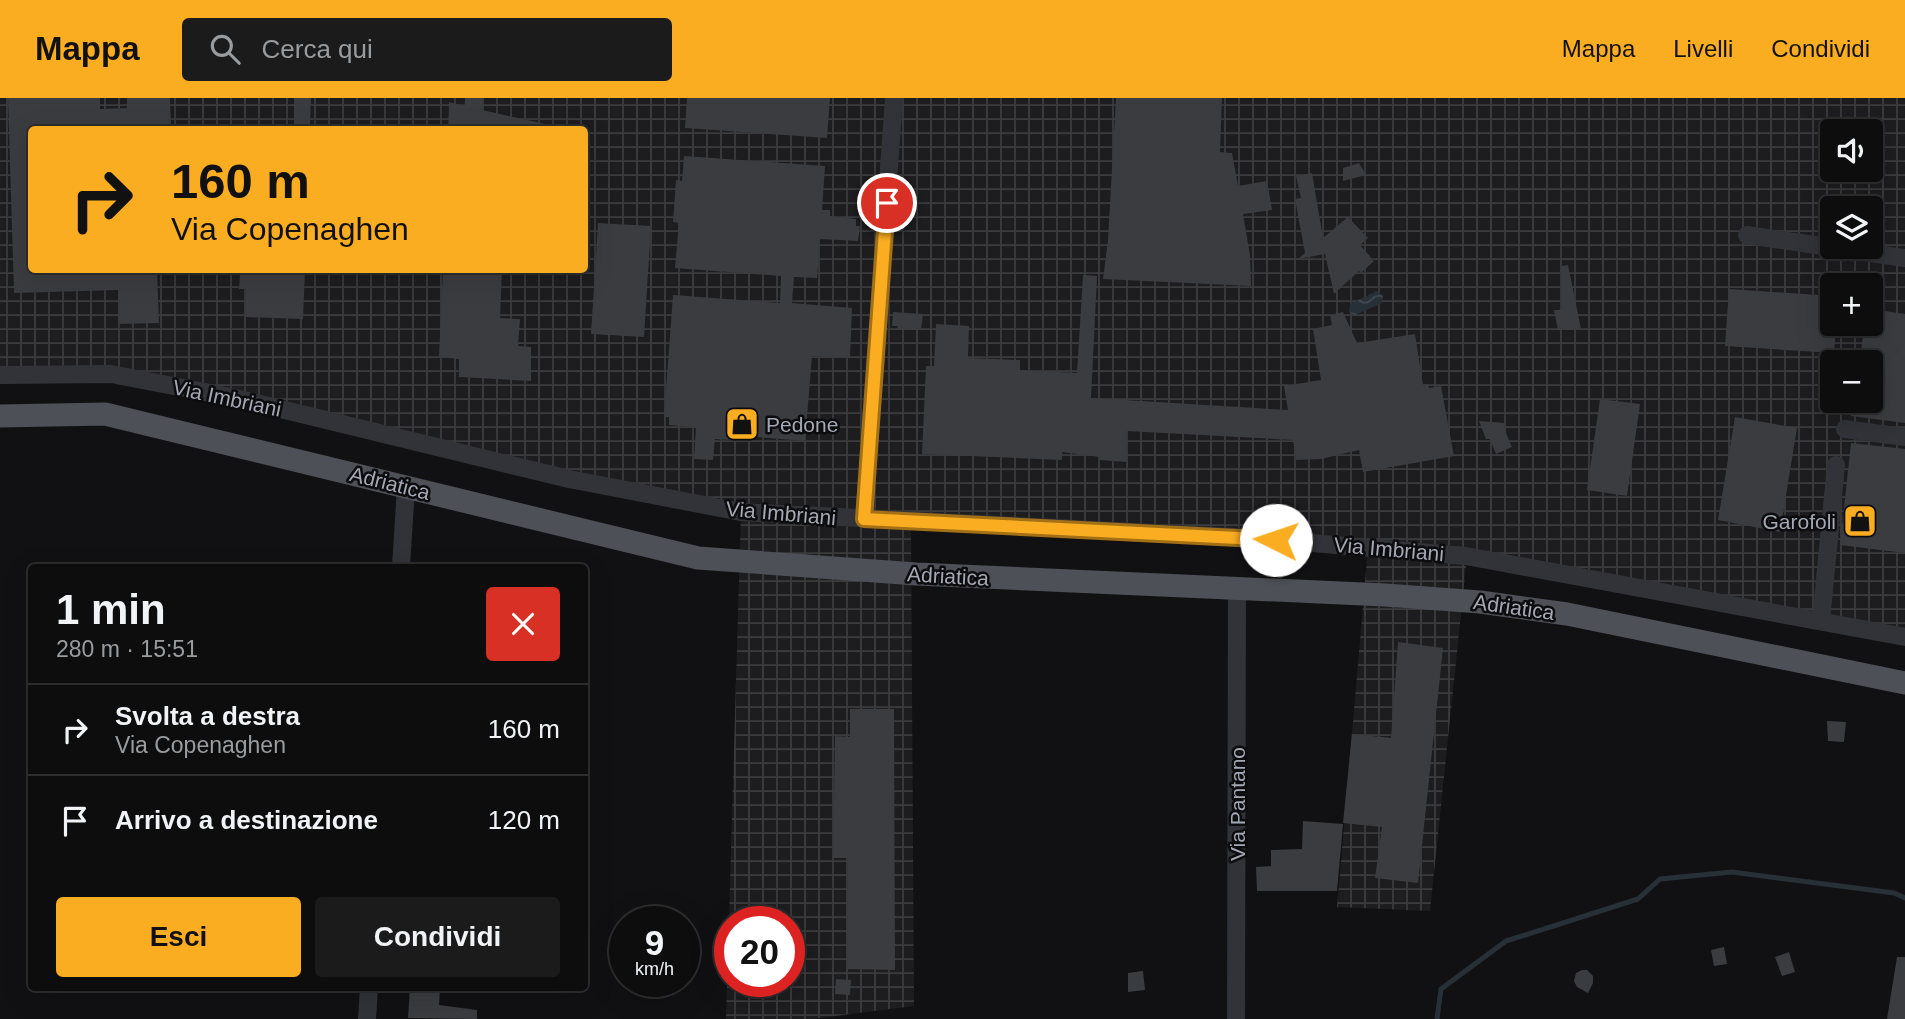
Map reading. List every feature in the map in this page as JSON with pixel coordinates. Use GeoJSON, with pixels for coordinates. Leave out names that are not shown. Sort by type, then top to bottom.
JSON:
{"type":"FeatureCollection","features":[{"type":"Feature","properties":{"kind":"main road","name":"Adriatica"},"geometry":{"type":"LineString","coordinates":[[0,416],[105,414],[698,558],[915,575],[1385,595],[1493,603],[1567,614],[1905,683]]}},
{"type":"Feature","properties":{"kind":"street"},"geometry":{"type":"LineString","coordinates":[[864,519],[894,98]]}},
{"type":"Feature","properties":{"kind":"street"},"geometry":{"type":"LineString","coordinates":[[1747,235],[1905,258]]}},
{"type":"Feature","properties":{"kind":"street","name":"Via Imbriani"},"geometry":{"type":"LineString","coordinates":[[0,375],[111,374],[231,397],[569,479],[741,512],[1253,538],[1466,556],[1905,637]]}},
{"type":"Feature","properties":{"kind":"street"},"geometry":{"type":"LineString","coordinates":[[1845,429],[1905,437]]}},
{"type":"Feature","properties":{"kind":"street"},"geometry":{"type":"LineString","coordinates":[[1821,621],[1836,465]]}},
{"type":"Feature","properties":{"kind":"street"},"geometry":{"type":"LineString","coordinates":[[401,564],[407,487]]}},
{"type":"Feature","properties":{"kind":"street","name":"Via Pantano"},"geometry":{"type":"LineString","coordinates":[[1236,1019],[1237,588]]}},
{"type":"Feature","properties":{"kind":"street"},"geometry":{"type":"LineString","coordinates":[[367,1019],[369,991]]}},
{"type":"Feature","properties":{"kind":"shaded area"},"geometry":{"type":"Polygon","coordinates":[[[0,98],[1905,98],[1905,637],[1467,556],[1430,911],[1337,907],[1368,548],[911,523],[914,1006],[812,1019],[726,1019],[727,997],[805,997],[805,906],[729,906],[741,512],[111,374],[0,375],[0,98]]]}},
{"type":"Feature","properties":{"kind":"water"},"geometry":{"type":"Polygon","coordinates":[[[1377,291],[1383,296],[1382,303],[1355,315],[1349,312],[1350,304],[1377,291]]]}},
{"type":"Feature","properties":{"kind":"building"},"geometry":{"type":"Polygon","coordinates":[[[8,98],[100,98],[100,109],[127,108],[127,98],[170,98],[171,126],[28,126],[28,273],[157,273],[159,323],[119,324],[118,290],[14,293],[8,98]]]}},
{"type":"Feature","properties":{"kind":"building"},"geometry":{"type":"Polygon","coordinates":[[[294,98],[311,98],[310,124],[294,124],[294,98]]]}},
{"type":"Feature","properties":{"kind":"building"},"geometry":{"type":"Polygon","coordinates":[[[465,98],[483,98],[482,110],[545,126],[448,126],[449,102],[465,106],[465,98]]]}},
{"type":"Feature","properties":{"kind":"building"},"geometry":{"type":"Polygon","coordinates":[[[687,98],[830,98],[827,138],[685,128],[687,98]]]}},
{"type":"Feature","properties":{"kind":"building"},"geometry":{"type":"Polygon","coordinates":[[[1116,98],[1222,98],[1220,152],[1232,153],[1238,186],[1267,181],[1272,210],[1243,214],[1250,255],[1251,286],[1103,279],[1108,240],[1116,98]]]}},
{"type":"Feature","properties":{"kind":"building"},"geometry":{"type":"Polygon","coordinates":[[[684,156],[825,166],[822,210],[830,210],[830,216],[856,219],[856,226],[860,226],[858,241],[820,239],[817,278],[794,277],[792,303],[852,308],[850,358],[812,356],[805,441],[745,436],[745,441],[715,439],[713,460],[694,459],[696,427],[669,425],[669,417],[664,417],[673,295],[780,303],[781,276],[675,268],[679,223],[673,222],[676,180],[682,181],[684,156]]]}},
{"type":"Feature","properties":{"kind":"building"},"geometry":{"type":"Polygon","coordinates":[[[1359,163],[1366,175],[1343,181],[1343,168],[1359,163]]]}},
{"type":"Feature","properties":{"kind":"building"},"geometry":{"type":"Polygon","coordinates":[[[1312,173],[1323,238],[1348,217],[1368,238],[1360,245],[1374,261],[1334,294],[1325,254],[1298,259],[1305,253],[1295,199],[1301,198],[1296,176],[1312,173]]]}},
{"type":"Feature","properties":{"kind":"building"},"geometry":{"type":"Polygon","coordinates":[[[598,223],[651,226],[644,337],[591,334],[598,223]]]}},
{"type":"Feature","properties":{"kind":"building"},"geometry":{"type":"Polygon","coordinates":[[[1568,265],[1581,329],[1558,330],[1554,310],[1562,310],[1561,266],[1568,265]]]}},
{"type":"Feature","properties":{"kind":"building"},"geometry":{"type":"Polygon","coordinates":[[[305,273],[303,319],[245,317],[246,289],[239,289],[240,275],[305,273]]]}},
{"type":"Feature","properties":{"kind":"building"},"geometry":{"type":"Polygon","coordinates":[[[443,273],[502,273],[500,318],[520,319],[518,346],[531,347],[531,381],[459,377],[459,359],[439,357],[443,273]]]}},
{"type":"Feature","properties":{"kind":"building"},"geometry":{"type":"Polygon","coordinates":[[[1083,275],[1097,276],[1091,398],[1288,410],[1284,386],[1321,380],[1313,329],[1332,325],[1330,315],[1343,312],[1357,343],[1415,334],[1423,385],[1428,384],[1429,388],[1441,386],[1454,456],[1363,472],[1359,450],[1321,459],[1296,460],[1293,440],[1126,431],[1126,462],[1062,452],[1062,460],[922,454],[926,366],[934,366],[936,324],[969,326],[968,358],[1020,360],[1020,370],[1077,373],[1083,275]]]}},
{"type":"Feature","properties":{"kind":"building"},"geometry":{"type":"Polygon","coordinates":[[[1729,289],[1820,295],[1820,336],[1835,336],[1834,350],[1820,352],[1725,346],[1729,289]]]}},
{"type":"Feature","properties":{"kind":"building"},"geometry":{"type":"Polygon","coordinates":[[[1883,311],[1905,314],[1905,423],[1851,416],[1851,413],[1883,413],[1883,350],[1861,350],[1863,336],[1883,336],[1883,311]]]}},
{"type":"Feature","properties":{"kind":"building"},"geometry":{"type":"Polygon","coordinates":[[[893,312],[923,314],[921,330],[897,329],[898,326],[892,326],[893,312]]]}},
{"type":"Feature","properties":{"kind":"building"},"geometry":{"type":"Polygon","coordinates":[[[1600,399],[1640,404],[1627,496],[1587,490],[1600,399]]]}},
{"type":"Feature","properties":{"kind":"building"},"geometry":{"type":"Polygon","coordinates":[[[1735,417],[1797,428],[1780,532],[1718,520],[1735,417]]]}},
{"type":"Feature","properties":{"kind":"building"},"geometry":{"type":"Polygon","coordinates":[[[1479,421],[1505,423],[1505,431],[1512,447],[1496,454],[1479,421]]]}},
{"type":"Feature","properties":{"kind":"building"},"geometry":{"type":"Polygon","coordinates":[[[1851,443],[1905,449],[1905,553],[1840,545],[1851,443]]]}},
{"type":"Feature","properties":{"kind":"building"},"geometry":{"type":"Polygon","coordinates":[[[1398,642],[1443,648],[1418,883],[1375,878],[1382,827],[1343,823],[1352,734],[1391,738],[1398,642]]]}},
{"type":"Feature","properties":{"kind":"building"},"geometry":{"type":"Polygon","coordinates":[[[850,709],[894,709],[895,970],[847,969],[848,858],[833,858],[835,736],[850,737],[850,709]]]}},
{"type":"Feature","properties":{"kind":"building"},"geometry":{"type":"Polygon","coordinates":[[[1827,721],[1846,722],[1844,742],[1828,741],[1827,721]]]}},
{"type":"Feature","properties":{"kind":"building"},"geometry":{"type":"Polygon","coordinates":[[[1303,821],[1343,824],[1337,891],[1257,891],[1256,867],[1271,866],[1271,850],[1302,849],[1303,821]]]}},
{"type":"Feature","properties":{"kind":"building"},"geometry":{"type":"Polygon","coordinates":[[[1724,947],[1727,964],[1714,966],[1711,950],[1724,947]]]}},
{"type":"Feature","properties":{"kind":"building"},"geometry":{"type":"Polygon","coordinates":[[[1789,952],[1795,972],[1782,976],[1775,957],[1789,952]]]}},
{"type":"Feature","properties":{"kind":"building"},"geometry":{"type":"Polygon","coordinates":[[[1897,957],[1905,957],[1905,1019],[1887,1019],[1897,957]]]}},
{"type":"Feature","properties":{"kind":"building"},"geometry":{"type":"Polygon","coordinates":[[[1587,970],[1593,976],[1588,993],[1577,987],[1574,981],[1576,973],[1587,970]]]}},
{"type":"Feature","properties":{"kind":"building"},"geometry":{"type":"Polygon","coordinates":[[[1143,971],[1145,990],[1128,992],[1128,973],[1143,971]]]}},
{"type":"Feature","properties":{"kind":"building"},"geometry":{"type":"Polygon","coordinates":[[[836,979],[851,980],[850,995],[835,994],[836,979]]]}},
{"type":"Feature","properties":{"kind":"building"},"geometry":{"type":"Polygon","coordinates":[[[410,991],[440,991],[439,1005],[477,1010],[477,1019],[408,1018],[410,991]]]}},
{"type":"Feature","properties":{"kind":"waterway"},"geometry":{"type":"LineString","coordinates":[[1437,1019],[1441,989],[1506,941],[1638,899],[1660,879],[1732,872],[1894,893],[1905,898]]}},
{"type":"Feature","properties":{"kind":"place","name":"Pedone"},"geometry":{"type":"Point","coordinates":[742,424]}},
{"type":"Feature","properties":{"kind":"place","name":"Garofoli"},"geometry":{"type":"Point","coordinates":[1860,521]}},
{"type":"Feature","properties":{"kind":"route"},"geometry":{"type":"LineString","coordinates":[[887,203],[864,519],[1276,540]]}}]}
